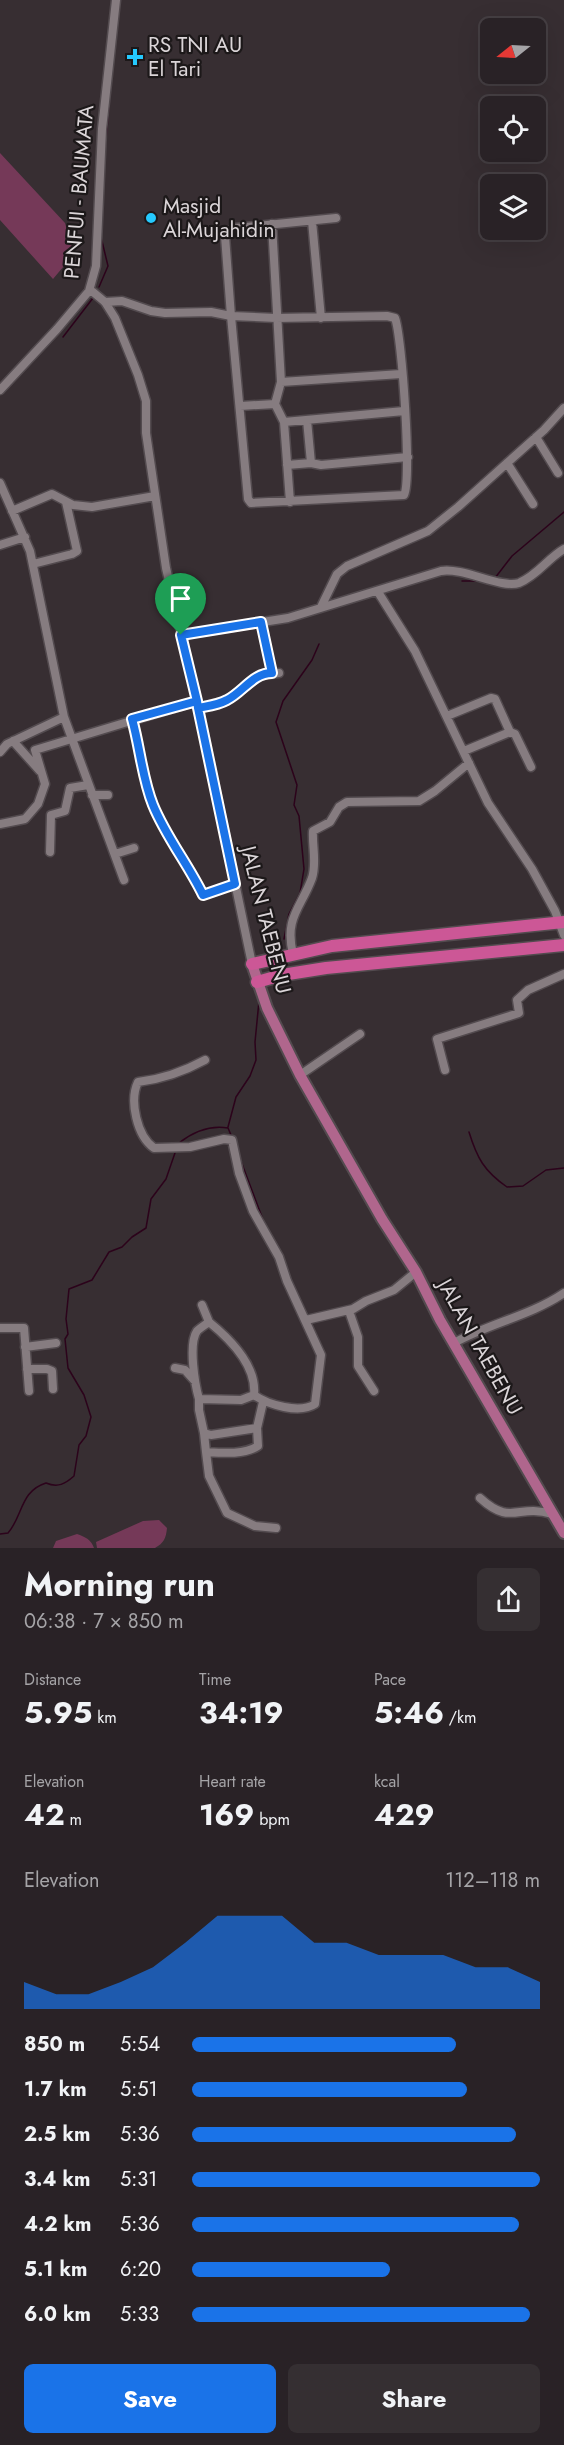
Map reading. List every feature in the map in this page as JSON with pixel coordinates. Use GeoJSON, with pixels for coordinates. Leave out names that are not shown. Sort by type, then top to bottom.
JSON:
{"type":"FeatureCollection","features":[{"type":"Feature","properties":{"kind":"highway"},"geometry":{"type":"LineString","coordinates":[[252,964],[332,946],[562,923]]}},
{"type":"Feature","properties":{"kind":"highway"},"geometry":{"type":"LineString","coordinates":[[258,986],[282,975],[335,966],[564,945]]}},
{"type":"Feature","properties":{"kind":"main road","name":"JALAN TAEBENU"},"geometry":{"type":"LineString","coordinates":[[252,964],[267,1008],[300,1075],[382,1219],[416,1272],[454,1343],[564,1533]]}},
{"type":"Feature","properties":{"kind":"street","name":"PENFUI - BAUMATA"},"geometry":{"type":"LineString","coordinates":[[0,390],[93,292],[102,129],[116,0]]}},
{"type":"Feature","properties":{"kind":"street"},"geometry":{"type":"LineString","coordinates":[[105,302],[122,301],[151,311],[165,313],[211,312],[231,316],[276,318],[393,317],[396,320],[408,457],[406,492],[401,496],[250,503],[248,499],[231,316],[226,232],[236,228],[336,218]]}},
{"type":"Feature","properties":{"kind":"street"},"geometry":{"type":"LineString","coordinates":[[312,221],[321,318]]}},
{"type":"Feature","properties":{"kind":"street"},"geometry":{"type":"LineString","coordinates":[[272,224],[281,382],[275,404],[284,422],[290,502]]}},
{"type":"Feature","properties":{"kind":"street","name":"JALAN TAEBENU"},"geometry":{"type":"LineString","coordinates":[[93,292],[105,302],[124,340],[144,392],[146,434],[166,568],[252,964]]}},
{"type":"Feature","properties":{"kind":"street"},"geometry":{"type":"LineString","coordinates":[[281,382],[401,374]]}},
{"type":"Feature","properties":{"kind":"street"},"geometry":{"type":"LineString","coordinates":[[240,406],[275,404]]}},
{"type":"Feature","properties":{"kind":"street"},"geometry":{"type":"LineString","coordinates":[[321,607],[337,574],[347,566],[428,531],[536,437],[564,409]]}},
{"type":"Feature","properties":{"kind":"street"},"geometry":{"type":"LineString","coordinates":[[284,422],[404,411]]}},
{"type":"Feature","properties":{"kind":"street"},"geometry":{"type":"LineString","coordinates":[[307,420],[311,463]]}},
{"type":"Feature","properties":{"kind":"street"},"geometry":{"type":"LineString","coordinates":[[536,437],[558,473]]}},
{"type":"Feature","properties":{"kind":"street"},"geometry":{"type":"LineString","coordinates":[[287,465],[311,463],[321,465],[408,457]]}},
{"type":"Feature","properties":{"kind":"street"},"geometry":{"type":"LineString","coordinates":[[507,463],[533,504]]}},
{"type":"Feature","properties":{"kind":"street"},"geometry":{"type":"LineString","coordinates":[[0,483],[25,537],[33,564],[63,717],[124,880]]}},
{"type":"Feature","properties":{"kind":"street"},"geometry":{"type":"LineString","coordinates":[[12,511],[52,494],[66,502],[82,506],[102,506],[155,496]]}},
{"type":"Feature","properties":{"kind":"street"},"geometry":{"type":"LineString","coordinates":[[33,564],[77,551],[66,502]]}},
{"type":"Feature","properties":{"kind":"street"},"geometry":{"type":"LineString","coordinates":[[0,545],[25,537]]}},
{"type":"Feature","properties":{"kind":"street"},"geometry":{"type":"LineString","coordinates":[[181,635],[288,618],[448,569],[515,584],[527,579],[564,549]]}},
{"type":"Feature","properties":{"kind":"street"},"geometry":{"type":"LineString","coordinates":[[378,592],[406,634],[500,823],[532,869],[562,923],[564,935]]}},
{"type":"Feature","properties":{"kind":"street"},"geometry":{"type":"LineString","coordinates":[[0,824],[24,819],[33,813],[45,789],[36,750],[132,719],[197,704],[228,700],[255,678],[265,673],[276,673],[261,622]]}},
{"type":"Feature","properties":{"kind":"street"},"geometry":{"type":"LineString","coordinates":[[447,716],[491,698],[495,699],[510,732],[515,734],[531,767]]}},
{"type":"Feature","properties":{"kind":"street"},"geometry":{"type":"LineString","coordinates":[[0,752],[13,741],[63,717]]}},
{"type":"Feature","properties":{"kind":"street"},"geometry":{"type":"LineString","coordinates":[[132,719],[153,804],[171,842],[184,858],[203,895],[235,884]]}},
{"type":"Feature","properties":{"kind":"street"},"geometry":{"type":"LineString","coordinates":[[464,752],[510,732]]}},
{"type":"Feature","properties":{"kind":"street"},"geometry":{"type":"LineString","coordinates":[[13,741],[42,774]]}},
{"type":"Feature","properties":{"kind":"street"},"geometry":{"type":"LineString","coordinates":[[293,954],[290,941],[292,918],[312,877],[315,851],[313,831],[330,822],[339,807],[347,802],[413,801],[427,798],[469,763]]}},
{"type":"Feature","properties":{"kind":"street"},"geometry":{"type":"LineString","coordinates":[[50,852],[51,815],[65,811],[70,788],[88,785]]}},
{"type":"Feature","properties":{"kind":"street"},"geometry":{"type":"LineString","coordinates":[[92,795],[108,795]]}},
{"type":"Feature","properties":{"kind":"street"},"geometry":{"type":"LineString","coordinates":[[116,854],[134,848]]}},
{"type":"Feature","properties":{"kind":"street"},"geometry":{"type":"LineString","coordinates":[[445,1070],[437,1039],[498,1022],[519,1013],[517,999],[524,993],[564,974]]}},
{"type":"Feature","properties":{"kind":"street"},"geometry":{"type":"LineString","coordinates":[[300,1075],[360,1034]]}},
{"type":"Feature","properties":{"kind":"street"},"geometry":{"type":"LineString","coordinates":[[202,1305],[209,1322],[231,1341],[246,1364],[252,1378],[254,1395],[263,1402],[302,1408],[315,1404],[321,1355],[273,1248],[250,1204],[231,1140],[180,1148],[154,1149],[144,1138],[136,1116],[136,1083],[158,1080],[179,1073],[205,1060]]}},
{"type":"Feature","properties":{"kind":"street"},"geometry":{"type":"LineString","coordinates":[[306,1320],[349,1311],[366,1301],[394,1290],[416,1272]]}},
{"type":"Feature","properties":{"kind":"street"},"geometry":{"type":"LineString","coordinates":[[454,1343],[482,1328],[530,1312],[564,1293]]}},
{"type":"Feature","properties":{"kind":"street"},"geometry":{"type":"LineString","coordinates":[[349,1311],[358,1337],[358,1366],[374,1392]]}},
{"type":"Feature","properties":{"kind":"street"},"geometry":{"type":"LineString","coordinates":[[209,1322],[197,1332],[194,1340],[195,1380],[200,1399],[199,1410],[209,1476],[227,1514],[255,1527],[276,1528]]}},
{"type":"Feature","properties":{"kind":"street"},"geometry":{"type":"LineString","coordinates":[[0,1328],[24,1328],[29,1391]]}},
{"type":"Feature","properties":{"kind":"street"},"geometry":{"type":"LineString","coordinates":[[25,1347],[56,1343]]}},
{"type":"Feature","properties":{"kind":"street"},"geometry":{"type":"LineString","coordinates":[[27,1369],[44,1368],[52,1371],[52,1389]]}},
{"type":"Feature","properties":{"kind":"street"},"geometry":{"type":"LineString","coordinates":[[175,1368],[185,1370],[195,1380]]}},
{"type":"Feature","properties":{"kind":"street"},"geometry":{"type":"LineString","coordinates":[[200,1399],[242,1400],[254,1395]]}},
{"type":"Feature","properties":{"kind":"street"},"geometry":{"type":"LineString","coordinates":[[206,1452],[229,1453],[254,1449],[258,1446],[257,1428],[263,1402]]}},
{"type":"Feature","properties":{"kind":"street"},"geometry":{"type":"LineString","coordinates":[[204,1433],[211,1435],[257,1428]]}},
{"type":"Feature","properties":{"kind":"street"},"geometry":{"type":"LineString","coordinates":[[480,1498],[507,1515],[531,1509],[552,1514]]}},
{"type":"Feature","properties":{"kind":"shaded area"},"geometry":{"type":"Polygon","coordinates":[[[0,153],[65,223],[74,254],[53,279],[0,220],[0,153]]]}},
{"type":"Feature","properties":{"kind":"shaded area"},"geometry":{"type":"Polygon","coordinates":[[[159,1520],[167,1528],[167,1532],[162,1542],[155,1548],[97,1548],[96,1542],[143,1521],[159,1520]]]}},
{"type":"Feature","properties":{"kind":"shaded area"},"geometry":{"type":"Polygon","coordinates":[[[77,1534],[89,1540],[94,1548],[53,1548],[56,1541],[77,1534]]]}},
{"type":"Feature","properties":{"kind":"waterway"},"geometry":{"type":"LineString","coordinates":[[105,150],[109,107]]}},
{"type":"Feature","properties":{"kind":"waterway"},"geometry":{"type":"LineString","coordinates":[[99,287],[108,266],[101,237]]}},
{"type":"Feature","properties":{"kind":"waterway"},"geometry":{"type":"LineString","coordinates":[[63,337],[93,298]]}},
{"type":"Feature","properties":{"kind":"waterway"},"geometry":{"type":"LineString","coordinates":[[495,578],[512,556],[564,512]]}},
{"type":"Feature","properties":{"kind":"waterway"},"geometry":{"type":"LineString","coordinates":[[462,581],[479,581]]}},
{"type":"Feature","properties":{"kind":"waterway"},"geometry":{"type":"LineString","coordinates":[[284,939],[289,914],[300,893],[304,869],[299,816],[294,805],[297,785],[276,722],[283,701],[312,660],[319,644]]}},
{"type":"Feature","properties":{"kind":"waterway"},"geometry":{"type":"LineString","coordinates":[[228,1127],[236,1097],[250,1076],[256,1060],[255,1042],[259,1001]]}},
{"type":"Feature","properties":{"kind":"waterway"},"geometry":{"type":"LineString","coordinates":[[179,1143],[208,1129],[228,1128],[231,1135]]}},
{"type":"Feature","properties":{"kind":"waterway"},"geometry":{"type":"LineString","coordinates":[[469,1132],[482,1163],[507,1187],[523,1186],[546,1170],[564,1168]]}},
{"type":"Feature","properties":{"kind":"waterway"},"geometry":{"type":"LineString","coordinates":[[0,1534],[8,1533],[31,1492],[46,1483],[61,1484],[74,1476],[79,1445],[86,1436],[91,1417],[84,1395],[68,1368],[65,1339],[68,1334],[66,1319],[69,1289],[92,1280],[109,1252],[122,1247],[146,1228],[151,1199],[166,1179],[176,1150]]}},
{"type":"Feature","properties":{"kind":"waterway"},"geometry":{"type":"LineString","coordinates":[[239,1156],[265,1225]]}},
{"type":"Feature","properties":{"kind":"place","name":"RS TNI AU El Tari"},"geometry":{"type":"Point","coordinates":[135,57]}},
{"type":"Feature","properties":{"kind":"place","name":"Masjid Al-Mujahidin"},"geometry":{"type":"Point","coordinates":[151,218]}},
{"type":"Feature","properties":{"kind":"route"},"geometry":{"type":"LineString","coordinates":[[181,635],[197,701],[198,708],[235,884],[203,895],[184,858],[171,842],[153,804],[132,719],[197,701],[198,708],[218,704],[230,699],[260,675],[272,673],[261,622],[181,635]]}}]}
